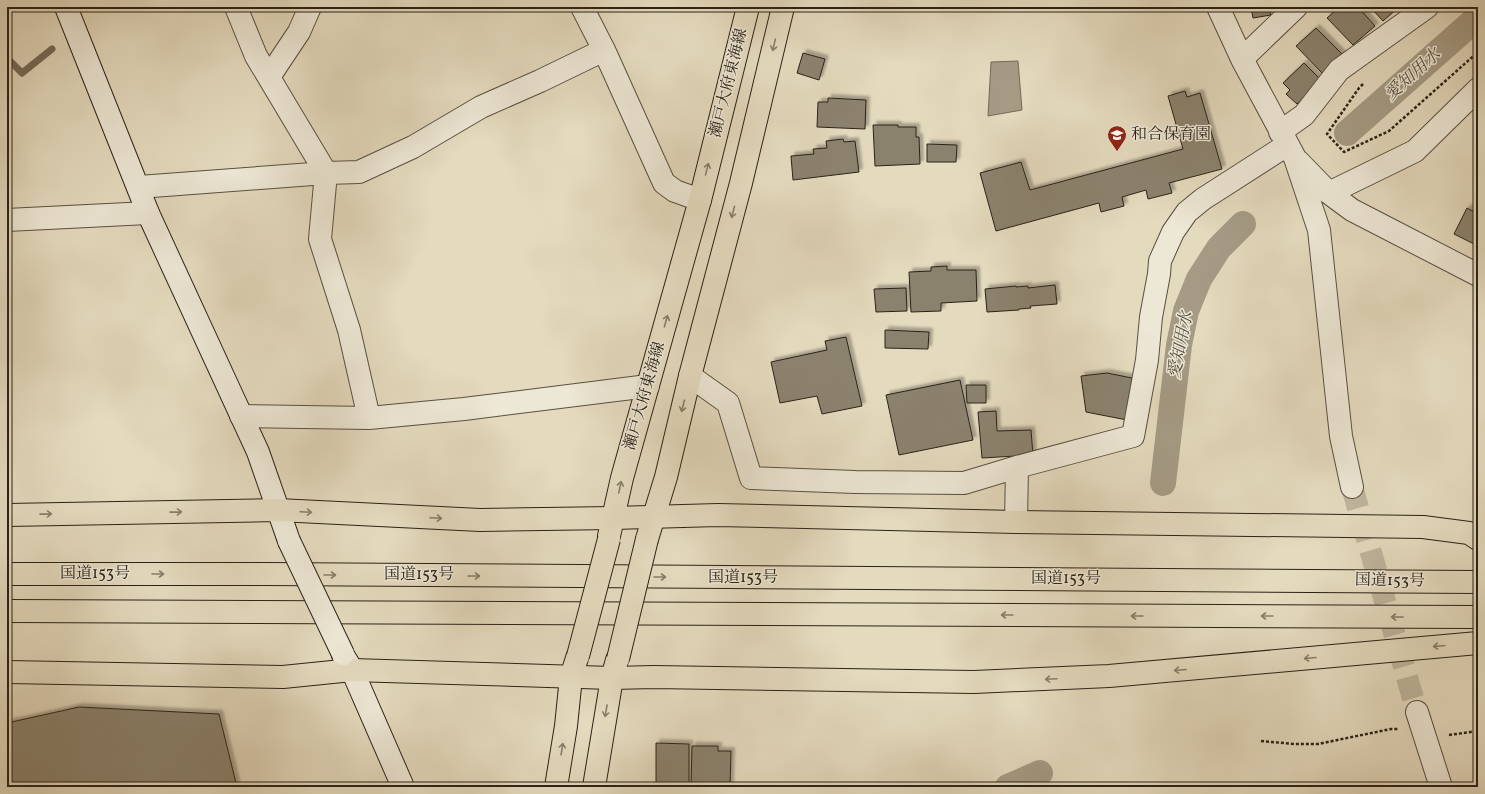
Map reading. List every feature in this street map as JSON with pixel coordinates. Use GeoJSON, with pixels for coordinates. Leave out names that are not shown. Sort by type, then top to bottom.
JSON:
{"type":"FeatureCollection","features":[{"type":"Feature","properties":{"kind":"main road","name":"瀬戸大府東海線"},"geometry":{"type":"LineString","coordinates":[[556,787],[566,726],[571,677],[578,656],[611,529],[622,478],[700,200],[748,7]]}},
{"type":"Feature","properties":{"kind":"main road"},"geometry":{"type":"LineString","coordinates":[[594,787],[615,669],[647,539],[666,477],[690,376],[741,183],[783,7]]}},
{"type":"Feature","properties":{"kind":"main road"},"geometry":{"type":"LineString","coordinates":[[7,514],[278,510],[480,520],[611,529],[654,517],[718,515],[1016,522],[1423,527],[1469,533],[1478,539]]}},
{"type":"Feature","properties":{"kind":"main road","name":"国道153号"},"geometry":{"type":"LineString","coordinates":[[7,574],[264,574],[1478,582]]}},
{"type":"Feature","properties":{"kind":"main road"},"geometry":{"type":"LineString","coordinates":[[7,611],[1478,617]]}},
{"type":"Feature","properties":{"kind":"main road"},"geometry":{"type":"LineString","coordinates":[[7,672],[283,677],[348,662],[571,677],[615,669],[654,677],[974,682],[1109,676],[1478,643]]}},
{"type":"Feature","properties":{"kind":"street"},"geometry":{"type":"LineString","coordinates":[[66,7],[148,213],[258,452],[289,541],[348,662],[403,787]]}},
{"type":"Feature","properties":{"kind":"street"},"geometry":{"type":"LineString","coordinates":[[236,7],[256,56],[326,173],[320,239],[349,330],[369,418]]}},
{"type":"Feature","properties":{"kind":"street"},"geometry":{"type":"LineString","coordinates":[[269,77],[299,32],[310,7]]}},
{"type":"Feature","properties":{"kind":"street"},"geometry":{"type":"LineString","coordinates":[[582,7],[604,50],[664,183],[675,191],[700,200]]}},
{"type":"Feature","properties":{"kind":"street"},"geometry":{"type":"LineString","coordinates":[[1218,7],[1242,59],[1287,145],[1319,230],[1341,436],[1352,487]]}},
{"type":"Feature","properties":{"kind":"street"},"geometry":{"type":"LineString","coordinates":[[1242,59],[1296,7]]}},
{"type":"Feature","properties":{"kind":"street"},"geometry":{"type":"LineString","coordinates":[[690,376],[728,403],[751,478],[964,484],[1017,467],[1133,436],[1147,360],[1151,317],[1160,261],[1173,232],[1187,212],[1203,198],[1287,145],[1304,115],[1339,70],[1427,7]]}},
{"type":"Feature","properties":{"kind":"street"},"geometry":{"type":"LineString","coordinates":[[138,187],[326,173],[359,172],[413,147],[481,107],[540,81],[604,50]]}},
{"type":"Feature","properties":{"kind":"street"},"geometry":{"type":"LineString","coordinates":[[1329,193],[1415,151],[1478,89]]}},
{"type":"Feature","properties":{"kind":"street"},"geometry":{"type":"LineString","coordinates":[[1287,145],[1329,193],[1352,210],[1478,275]]}},
{"type":"Feature","properties":{"kind":"street"},"geometry":{"type":"LineString","coordinates":[[7,220],[148,213]]}},
{"type":"Feature","properties":{"kind":"street"},"geometry":{"type":"LineString","coordinates":[[241,416],[369,418],[457,410],[648,386]]}},
{"type":"Feature","properties":{"kind":"street"},"geometry":{"type":"LineString","coordinates":[[1016,522],[1017,467]]}},
{"type":"Feature","properties":{"kind":"street"},"geometry":{"type":"LineString","coordinates":[[1420,721],[1441,787]]}},
{"type":"Feature","properties":{"kind":"path"},"geometry":{"type":"LineString","coordinates":[[1364,83],[1358,88],[1327,134],[1344,152],[1389,131],[1478,52]]}},
{"type":"Feature","properties":{"kind":"path"},"geometry":{"type":"LineString","coordinates":[[1261,741],[1294,744],[1318,744],[1391,729],[1420,721],[1444,735],[1478,731]]}},
{"type":"Feature","properties":{"kind":"shaded area"},"geometry":{"type":"Polygon","coordinates":[[[1018,61],[1022,110],[988,116],[991,62],[1018,61]]]}},
{"type":"Feature","properties":{"kind":"building"},"geometry":{"type":"Polygon","coordinates":[[[1251,7],[1269,7],[1271,15],[1253,18],[1251,7]]]}},
{"type":"Feature","properties":{"kind":"building"},"geometry":{"type":"Polygon","coordinates":[[[1339,7],[1358,7],[1375,26],[1353,45],[1327,18],[1339,7]]]}},
{"type":"Feature","properties":{"kind":"building"},"geometry":{"type":"Polygon","coordinates":[[[1370,7],[1399,7],[1383,21],[1370,7]]]}},
{"type":"Feature","properties":{"kind":"building"},"geometry":{"type":"Polygon","coordinates":[[[1316,28],[1343,55],[1322,73],[1296,46],[1316,28]]]}},
{"type":"Feature","properties":{"kind":"building"},"geometry":{"type":"Polygon","coordinates":[[[803,53],[825,59],[819,80],[797,73],[803,53]]]}},
{"type":"Feature","properties":{"kind":"building"},"geometry":{"type":"Polygon","coordinates":[[[1304,63],[1320,79],[1307,92],[1309,93],[1297,104],[1286,94],[1290,90],[1283,83],[1304,63]]]}},
{"type":"Feature","properties":{"kind":"building"},"geometry":{"type":"Polygon","coordinates":[[[1185,91],[1187,97],[1200,93],[1222,169],[1169,183],[1172,193],[1148,199],[1146,190],[1122,197],[1124,206],[1101,212],[1099,203],[996,231],[980,173],[1021,162],[1030,190],[1183,149],[1168,96],[1185,91]]]}},
{"type":"Feature","properties":{"kind":"building"},"geometry":{"type":"Polygon","coordinates":[[[828,98],[866,100],[865,129],[817,127],[818,102],[828,102],[828,98]]]}},
{"type":"Feature","properties":{"kind":"building"},"geometry":{"type":"Polygon","coordinates":[[[873,125],[916,127],[916,137],[919,137],[920,164],[875,166],[873,125]]]}},
{"type":"Feature","properties":{"kind":"building"},"geometry":{"type":"Polygon","coordinates":[[[843,139],[844,142],[855,141],[859,172],[793,180],[791,156],[814,154],[813,149],[827,148],[826,141],[843,139]]]}},
{"type":"Feature","properties":{"kind":"building"},"geometry":{"type":"Polygon","coordinates":[[[927,144],[957,145],[956,162],[927,162],[927,144]]]}},
{"type":"Feature","properties":{"kind":"building"},"geometry":{"type":"Polygon","coordinates":[[[1467,208],[1478,214],[1478,246],[1454,234],[1467,208]]]}},
{"type":"Feature","properties":{"kind":"building"},"geometry":{"type":"Polygon","coordinates":[[[947,266],[947,270],[976,270],[977,301],[941,303],[941,311],[911,312],[909,272],[931,271],[931,267],[947,266]]]}},
{"type":"Feature","properties":{"kind":"building"},"geometry":{"type":"Polygon","coordinates":[[[1055,285],[1057,304],[1030,306],[1031,308],[1019,310],[987,312],[985,289],[1016,286],[1028,286],[1028,288],[1055,285]]]}},
{"type":"Feature","properties":{"kind":"building"},"geometry":{"type":"Polygon","coordinates":[[[906,288],[907,311],[876,312],[874,289],[906,288]]]}},
{"type":"Feature","properties":{"kind":"building"},"geometry":{"type":"Polygon","coordinates":[[[885,330],[929,332],[928,349],[885,348],[885,330]]]}},
{"type":"Feature","properties":{"kind":"building"},"geometry":{"type":"Polygon","coordinates":[[[846,337],[862,406],[822,414],[817,396],[780,403],[771,362],[827,350],[825,341],[846,337]]]}},
{"type":"Feature","properties":{"kind":"building"},"geometry":{"type":"Polygon","coordinates":[[[1107,373],[1132,378],[1127,420],[1086,412],[1081,376],[1107,373]]]}},
{"type":"Feature","properties":{"kind":"building"},"geometry":{"type":"Polygon","coordinates":[[[960,380],[973,440],[899,455],[886,395],[960,380]]]}},
{"type":"Feature","properties":{"kind":"building"},"geometry":{"type":"Polygon","coordinates":[[[966,385],[986,385],[986,403],[967,403],[966,385]]]}},
{"type":"Feature","properties":{"kind":"building"},"geometry":{"type":"Polygon","coordinates":[[[996,411],[997,431],[1031,430],[1033,455],[982,458],[978,412],[996,411]]]}},
{"type":"Feature","properties":{"kind":"building"},"geometry":{"type":"Polygon","coordinates":[[[79,707],[219,714],[237,787],[7,787],[7,723],[79,707]]]}},
{"type":"Feature","properties":{"kind":"building"},"geometry":{"type":"Polygon","coordinates":[[[656,743],[689,744],[689,786],[656,786],[656,743]]]}},
{"type":"Feature","properties":{"kind":"building"},"geometry":{"type":"Polygon","coordinates":[[[692,746],[718,746],[718,751],[731,751],[730,786],[691,785],[692,746]]]}},
{"type":"Feature","properties":{"kind":"waterway","name":"愛知用水"},"geometry":{"type":"LineString","coordinates":[[1347,133],[1478,17]]}},
{"type":"Feature","properties":{"kind":"waterway"},"geometry":{"type":"LineString","coordinates":[[7,58],[22,73],[52,49]]}},
{"type":"Feature","properties":{"kind":"waterway","name":"愛知用水"},"geometry":{"type":"LineString","coordinates":[[1163,483],[1179,345],[1186,311],[1199,279],[1219,248],[1243,224]]}},
{"type":"Feature","properties":{"kind":"waterway","name":"愛知用水"},"geometry":{"type":"LineString","coordinates":[[1008,787],[1040,773]]}},
{"type":"Feature","properties":{"kind":"tunnel"},"geometry":{"type":"LineString","coordinates":[[1352,487],[1417,712]]}},
{"type":"Feature","properties":{"kind":"place","name":"和合保育園"},"geometry":{"type":"Point","coordinates":[1117,152]}}]}
